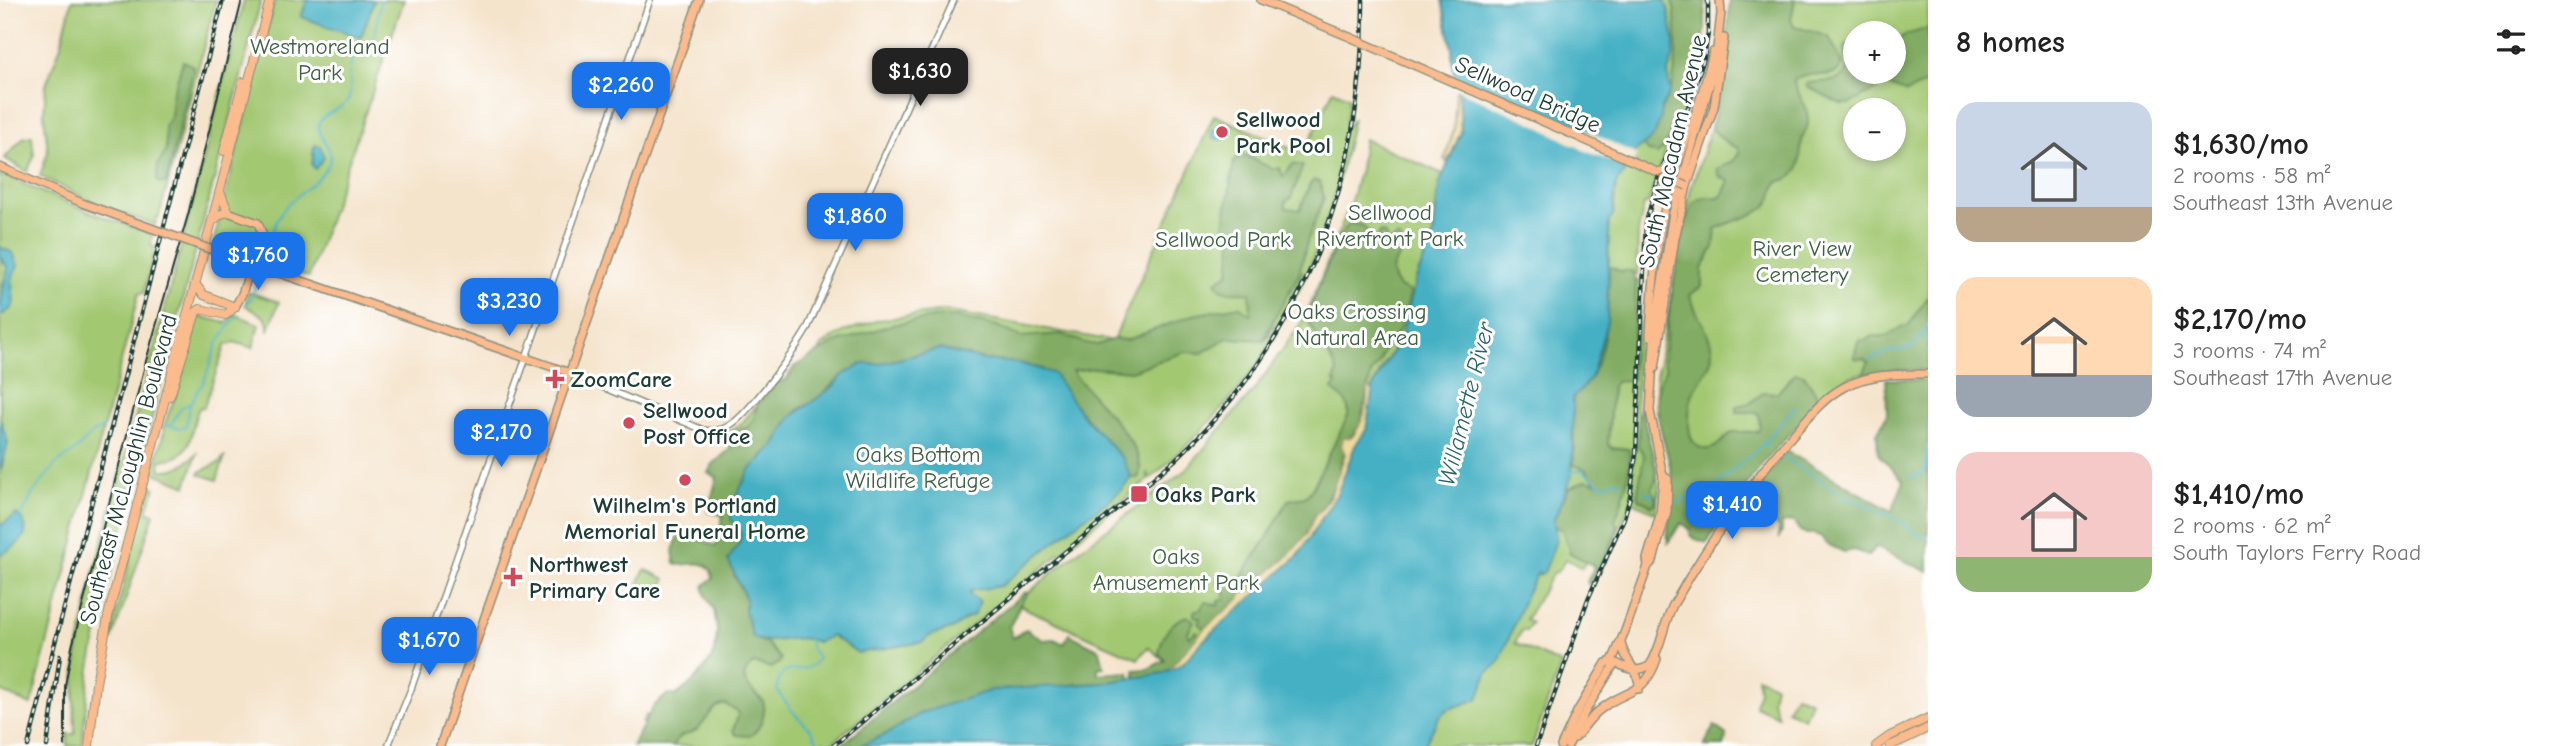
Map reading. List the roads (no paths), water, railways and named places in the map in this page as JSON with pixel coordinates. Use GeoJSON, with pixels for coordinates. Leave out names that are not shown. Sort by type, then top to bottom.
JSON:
{"type":"FeatureCollection","features":[{"type":"Feature","properties":{"kind":"highway","name":"Southeast McLoughlin Boulevard"},"geometry":{"type":"LineString","coordinates":[[87,746],[91,684],[103,617],[156,424],[264,0]]}},
{"type":"Feature","properties":{"kind":"highway","name":"Southeast McLoughlin Boulevard"},"geometry":{"type":"LineString","coordinates":[[156,424],[165,400],[270,0]]}},
{"type":"Feature","properties":{"kind":"highway"},"geometry":{"type":"LineString","coordinates":[[212,223],[220,214],[228,212],[220,191]]}},
{"type":"Feature","properties":{"kind":"highway"},"geometry":{"type":"LineString","coordinates":[[165,400],[173,392],[196,312],[200,309],[226,315],[235,307],[204,295],[195,284]]}},
{"type":"Feature","properties":{"kind":"highway"},"geometry":{"type":"LineString","coordinates":[[1876,746],[1890,736],[1928,718]]}},
{"type":"Feature","properties":{"kind":"highway"},"geometry":{"type":"LineString","coordinates":[[1890,746],[1928,727]]}},
{"type":"Feature","properties":{"kind":"main road"},"geometry":{"type":"LineString","coordinates":[[440,746],[699,0]]}},
{"type":"Feature","properties":{"kind":"main road","name":"Sellwood Bridge"},"geometry":{"type":"LineString","coordinates":[[1261,0],[1687,186]]}},
{"type":"Feature","properties":{"kind":"main road","name":"South Macadam Avenue"},"geometry":{"type":"LineString","coordinates":[[1566,745],[1613,666],[1612,661],[1648,566],[1647,559],[1663,514],[1664,476],[1650,411],[1652,360],[1661,279],[1673,213],[1715,66],[1720,0]]}},
{"type":"Feature","properties":{"kind":"main road"},"geometry":{"type":"LineString","coordinates":[[1652,360],[1649,355],[1652,301],[1662,224],[1669,192],[1711,60],[1721,13]]}},
{"type":"Feature","properties":{"kind":"main road"},"geometry":{"type":"LineString","coordinates":[[1650,383],[1654,377],[1675,238],[1687,186],[1706,133],[1720,74],[1724,31],[1721,13]]}},
{"type":"Feature","properties":{"kind":"main road"},"geometry":{"type":"LineString","coordinates":[[1669,192],[1658,173],[1671,169],[1678,162]]}},
{"type":"Feature","properties":{"kind":"main road"},"geometry":{"type":"LineString","coordinates":[[0,167],[82,203],[151,229],[570,373]]}},
{"type":"Feature","properties":{"kind":"main road"},"geometry":{"type":"LineString","coordinates":[[228,212],[255,221],[261,228],[262,235],[259,267],[235,307]]}},
{"type":"Feature","properties":{"kind":"main road"},"geometry":{"type":"LineString","coordinates":[[1634,671],[1650,665],[1674,604],[1728,520],[1771,461],[1821,404],[1838,390],[1866,378],[1928,374]]}},
{"type":"Feature","properties":{"kind":"main road"},"geometry":{"type":"LineString","coordinates":[[1621,642],[1624,656],[1634,671]]}},
{"type":"Feature","properties":{"kind":"main road"},"geometry":{"type":"LineString","coordinates":[[1566,745],[1599,711],[1639,689],[1650,677],[1657,659],[1656,651]]}},
{"type":"Feature","properties":{"kind":"main road"},"geometry":{"type":"LineString","coordinates":[[1612,661],[1639,675],[1639,689]]}},
{"type":"Feature","properties":{"kind":"street"},"geometry":{"type":"LineString","coordinates":[[388,746],[411,689],[650,0]]}},
{"type":"Feature","properties":{"kind":"street"},"geometry":{"type":"LineString","coordinates":[[570,373],[698,428],[719,430],[734,423],[802,339],[954,0]]}},
{"type":"Feature","properties":{"kind":"water"},"geometry":{"type":"Polygon","coordinates":[[[307,0],[374,0],[361,38],[301,17],[307,0]]]}},
{"type":"Feature","properties":{"kind":"water","name":"Willamette River"},"geometry":{"type":"Polygon","coordinates":[[[1442,0],[1664,0],[1674,40],[1673,57],[1668,72],[1670,93],[1662,106],[1654,136],[1633,154],[1625,173],[1616,183],[1613,216],[1609,221],[1607,322],[1591,378],[1573,398],[1572,475],[1554,519],[1556,540],[1544,572],[1538,572],[1526,594],[1499,663],[1487,673],[1478,699],[1446,710],[1439,717],[1424,746],[860,746],[889,733],[921,713],[992,690],[1102,683],[1163,673],[1182,664],[1204,640],[1298,556],[1337,494],[1355,446],[1366,430],[1373,387],[1402,334],[1416,279],[1433,237],[1439,185],[1461,132],[1459,91],[1452,65],[1452,49],[1442,0]]]}},
{"type":"Feature","properties":{"kind":"water","name":"Sellwood Park Pool"},"geometry":{"type":"Polygon","coordinates":[[[1221,124],[1230,125],[1232,131],[1226,138],[1215,139],[1212,132],[1221,124]]]}},
{"type":"Feature","properties":{"kind":"water"},"geometry":{"type":"Polygon","coordinates":[[[316,145],[320,146],[324,158],[315,169],[312,165],[316,145]]]}},
{"type":"Feature","properties":{"kind":"water"},"geometry":{"type":"Polygon","coordinates":[[[0,247],[13,253],[18,265],[12,280],[13,305],[0,316],[8,268],[0,257],[0,247]]]}},
{"type":"Feature","properties":{"kind":"water"},"geometry":{"type":"Polygon","coordinates":[[[939,349],[984,360],[1019,363],[1053,373],[1084,417],[1123,459],[1131,478],[1108,501],[1001,586],[970,591],[969,594],[980,602],[973,616],[923,642],[858,653],[832,636],[817,642],[801,638],[769,641],[753,638],[745,611],[746,599],[728,560],[740,542],[741,534],[731,519],[731,505],[750,470],[775,445],[790,418],[834,386],[843,375],[862,364],[879,364],[939,349]]]}},
{"type":"Feature","properties":{"kind":"water"},"geometry":{"type":"Polygon","coordinates":[[[0,418],[8,443],[0,472],[0,418]]]}},
{"type":"Feature","properties":{"kind":"water"},"geometry":{"type":"Polygon","coordinates":[[[17,514],[25,527],[23,538],[0,555],[0,526],[17,514]]]}},
{"type":"Feature","properties":{"kind":"waterway"},"geometry":{"type":"LineString","coordinates":[[264,264],[280,215],[289,203],[320,177],[329,163],[330,152],[320,133],[319,123],[324,116],[342,107],[348,100],[351,63],[355,56],[373,42],[381,0]]}},
{"type":"Feature","properties":{"kind":"waterway"},"geometry":{"type":"LineString","coordinates":[[245,305],[251,299],[262,269]]}},
{"type":"Feature","properties":{"kind":"waterway"},"geometry":{"type":"LineString","coordinates":[[164,426],[171,425],[180,409],[191,402],[204,381],[218,342],[238,314]]}},
{"type":"Feature","properties":{"kind":"waterway"},"geometry":{"type":"LineString","coordinates":[[1921,335],[1928,325]]}},
{"type":"Feature","properties":{"kind":"waterway"},"geometry":{"type":"LineString","coordinates":[[1870,359],[1910,348],[1920,337],[1928,340]]}},
{"type":"Feature","properties":{"kind":"waterway"},"geometry":{"type":"LineString","coordinates":[[172,426],[186,426],[190,404]]}},
{"type":"Feature","properties":{"kind":"waterway"},"geometry":{"type":"LineString","coordinates":[[1764,443],[1795,407]]}},
{"type":"Feature","properties":{"kind":"waterway"},"geometry":{"type":"LineString","coordinates":[[131,429],[140,426],[144,421],[149,422]]}},
{"type":"Feature","properties":{"kind":"waterway"},"geometry":{"type":"LineString","coordinates":[[21,517],[33,493],[56,464],[76,450],[93,433],[105,427]]}},
{"type":"Feature","properties":{"kind":"waterway"},"geometry":{"type":"LineString","coordinates":[[1676,503],[1711,490],[1763,444],[1768,447]]}},
{"type":"Feature","properties":{"kind":"waterway"},"geometry":{"type":"LineString","coordinates":[[1911,478],[1926,470],[1928,445]]}},
{"type":"Feature","properties":{"kind":"waterway"},"geometry":{"type":"LineString","coordinates":[[1782,456],[1844,495],[1900,521],[1917,534],[1928,538]]}},
{"type":"Feature","properties":{"kind":"waterway"},"geometry":{"type":"LineString","coordinates":[[1570,472],[1582,470],[1607,485],[1615,480],[1621,482]]}},
{"type":"Feature","properties":{"kind":"waterway"},"geometry":{"type":"LineString","coordinates":[[1644,492],[1654,496]]}},
{"type":"Feature","properties":{"kind":"waterway"},"geometry":{"type":"LineString","coordinates":[[809,638],[810,646],[818,658],[807,668],[782,674],[777,690],[792,711],[811,730],[820,746]]}},
{"type":"Feature","properties":{"kind":"tram line"},"geometry":{"type":"LineString","coordinates":[[65,746],[65,686],[72,647],[146,361],[188,215],[242,0]]}},
{"type":"Feature","properties":{"kind":"railway"},"geometry":{"type":"LineString","coordinates":[[28,746],[223,0]]}},
{"type":"Feature","properties":{"kind":"railway"},"geometry":{"type":"LineString","coordinates":[[833,746],[1175,460],[1221,412],[1260,361],[1292,307],[1319,251],[1338,191],[1352,130],[1361,66],[1363,0]]}},
{"type":"Feature","properties":{"kind":"railway"},"geometry":{"type":"LineString","coordinates":[[1536,746],[1588,599],[1624,518],[1630,497],[1636,454],[1646,222],[1660,172],[1685,117],[1704,58],[1708,33],[1708,0]]}},
{"type":"Feature","properties":{"kind":"railway"},"geometry":{"type":"LineString","coordinates":[[47,746],[60,656]]}},
{"type":"Feature","properties":{"kind":"place","name":"Sellwood Park Pool"},"geometry":{"type":"Point","coordinates":[1222,132]}},
{"type":"Feature","properties":{"kind":"place","name":"ZoomCare"},"geometry":{"type":"Point","coordinates":[555,379]}},
{"type":"Feature","properties":{"kind":"place","name":"Sellwood Post Office"},"geometry":{"type":"Point","coordinates":[629,423]}},
{"type":"Feature","properties":{"kind":"place","name":"Wilhelm's Portland Memorial Funeral Home"},"geometry":{"type":"Point","coordinates":[685,480]}},
{"type":"Feature","properties":{"kind":"place","name":"Oaks Park"},"geometry":{"type":"Point","coordinates":[1139,494]}},
{"type":"Feature","properties":{"kind":"place","name":"Northwest Primary Care"},"geometry":{"type":"Point","coordinates":[513,577]}},
{"type":"Feature","properties":{"kind":"park label","name":"Westmoreland Park"},"geometry":{"type":"Point","coordinates":[320,59]}},
{"type":"Feature","properties":{"kind":"park label","name":"Sellwood Riverfront Park"},"geometry":{"type":"Point","coordinates":[1390,225]}},
{"type":"Feature","properties":{"kind":"park label","name":"Sellwood Park"},"geometry":{"type":"Point","coordinates":[1223,239]}},
{"type":"Feature","properties":{"kind":"park label","name":"River View Cemetery"},"geometry":{"type":"Point","coordinates":[1802,261]}},
{"type":"Feature","properties":{"kind":"park label","name":"Oaks Crossing Natural Area"},"geometry":{"type":"Point","coordinates":[1357,324]}},
{"type":"Feature","properties":{"kind":"park label","name":"Oaks Bottom Wildlife Refuge"},"geometry":{"type":"Point","coordinates":[918,467]}},
{"type":"Feature","properties":{"kind":"park label","name":"Oaks Amusement Park"},"geometry":{"type":"Point","coordinates":[1176,569]}}]}
